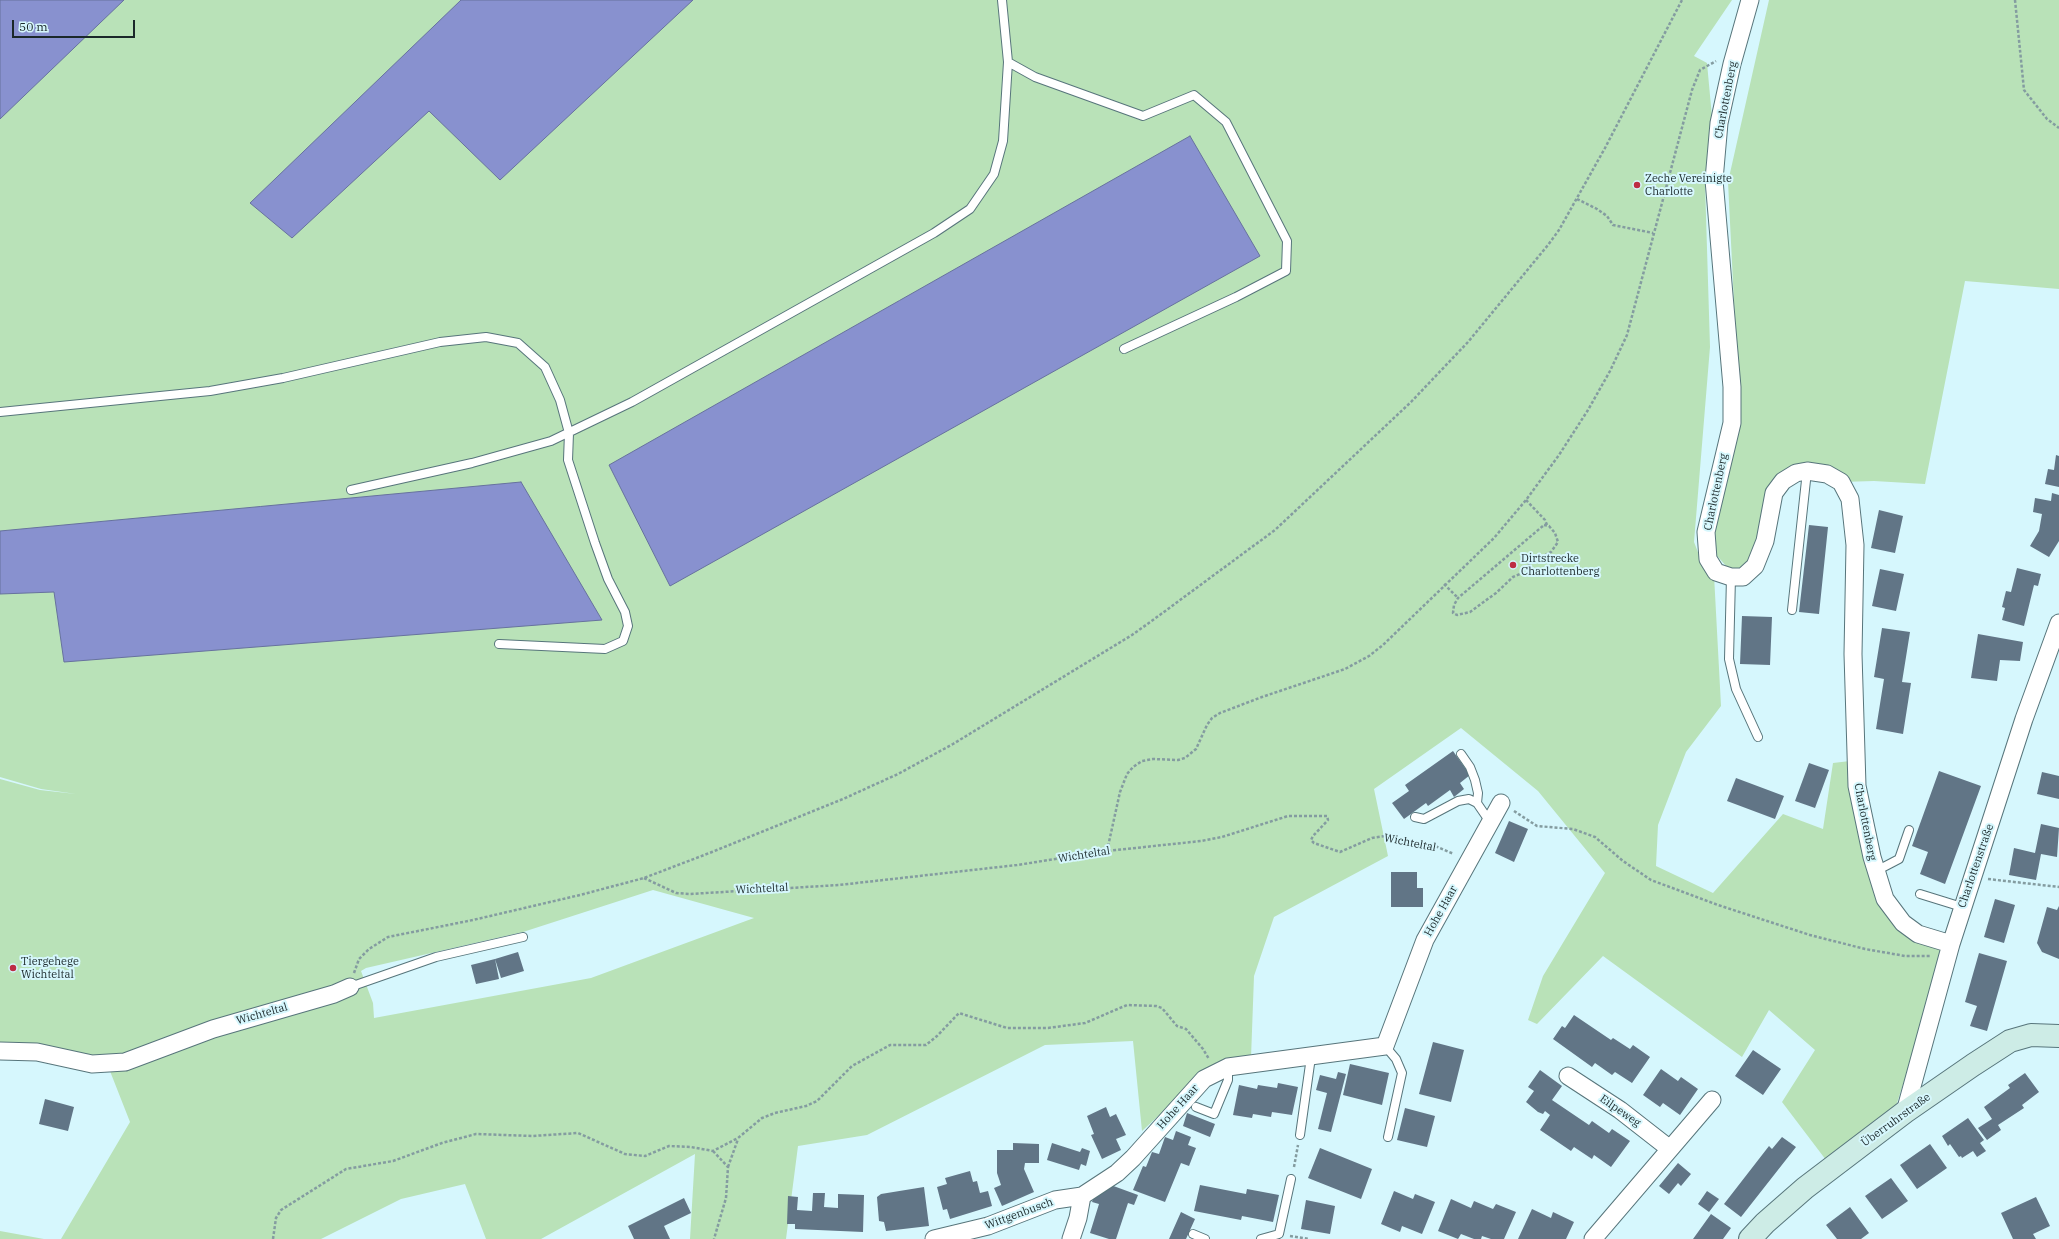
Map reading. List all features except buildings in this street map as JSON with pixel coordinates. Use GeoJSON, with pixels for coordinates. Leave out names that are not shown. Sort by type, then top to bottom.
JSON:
{"type":"FeatureCollection","features":[{"type":"Feature","properties":{"kind":"main road","name":"Überruhrstraße"},"geometry":{"type":"LineString","coordinates":[[1750,1239],[1765,1223],[1805,1188],[1905,1112],[2010,1041],[2031,1035],[2059,1036]]}},
{"type":"Feature","properties":{"kind":"street","name":"Charlottenberg"},"geometry":{"type":"LineString","coordinates":[[1750,0],[1732,64],[1719,123],[1714,180],[1732,387],[1732,423],[1706,532],[1708,559],[1716,572],[1731,576],[1743,577],[1755,566],[1765,542],[1774,493],[1783,481],[1796,473],[1807,471],[1827,474],[1841,482],[1850,499],[1855,545],[1853,654],[1857,786],[1876,872],[1885,899],[1903,923],[1918,934],[1949,950]]}},
{"type":"Feature","properties":{"kind":"street","name":"Charlottenstraße"},"geometry":{"type":"LineString","coordinates":[[1905,1112],[1949,950],[1962,908],[2022,726],[2059,623]]}},
{"type":"Feature","properties":{"kind":"street","name":"Hohe Haar"},"geometry":{"type":"LineString","coordinates":[[1082,1196],[1117,1173],[1133,1158],[1204,1078],[1222,1069],[1385,1046],[1425,940],[1501,803]]}},
{"type":"Feature","properties":{"kind":"street","name":"Wichteltal"},"geometry":{"type":"LineString","coordinates":[[1,1054],[37,1052],[92,1064],[124,1062],[213,1029],[334,994],[350,987]]}},
{"type":"Feature","properties":{"kind":"street","name":"Eilpeweg"},"geometry":{"type":"LineString","coordinates":[[1568,1076],[1620,1110],[1670,1148]]}},
{"type":"Feature","properties":{"kind":"street"},"geometry":{"type":"LineString","coordinates":[[1593,1239],[1712,1100]]}},
{"type":"Feature","properties":{"kind":"street","name":"Wittgenbusch"},"geometry":{"type":"LineString","coordinates":[[934,1239],[988,1226],[1055,1200],[1082,1196]]}},
{"type":"Feature","properties":{"kind":"street"},"geometry":{"type":"LineString","coordinates":[[1071,1239],[1078,1218],[1082,1196]]}},
{"type":"Feature","properties":{"kind":"lane"},"geometry":{"type":"LineString","coordinates":[[351,490],[472,463],[551,441],[632,402],[927,237],[970,209],[994,174],[1003,141],[1008,62],[1002,0]]}},
{"type":"Feature","properties":{"kind":"lane"},"geometry":{"type":"LineString","coordinates":[[1008,62],[1035,77],[1143,116],[1194,95],[1226,122],[1288,241],[1286,271],[1124,349]]}},
{"type":"Feature","properties":{"kind":"lane"},"geometry":{"type":"LineString","coordinates":[[0,412],[210,392],[283,378],[440,342],[486,337],[518,343],[545,367],[560,400],[568,433],[568,460],[608,579],[625,612],[628,626],[623,641],[605,649],[499,644]]}},
{"type":"Feature","properties":{"kind":"lane"},"geometry":{"type":"LineString","coordinates":[[1792,610],[1807,471]]}},
{"type":"Feature","properties":{"kind":"lane"},"geometry":{"type":"LineString","coordinates":[[1731,576],[1729,659],[1736,689],[1758,737]]}},
{"type":"Feature","properties":{"kind":"lane"},"geometry":{"type":"LineString","coordinates":[[1461,754],[1470,767],[1475,780],[1478,793],[1477,803]]}},
{"type":"Feature","properties":{"kind":"lane"},"geometry":{"type":"LineString","coordinates":[[1414,817],[1424,819],[1458,801],[1469,799],[1477,803],[1490,822]]}},
{"type":"Feature","properties":{"kind":"lane"},"geometry":{"type":"LineString","coordinates":[[1876,872],[1899,859],[1909,830]]}},
{"type":"Feature","properties":{"kind":"lane"},"geometry":{"type":"LineString","coordinates":[[1920,894],[1962,908]]}},
{"type":"Feature","properties":{"kind":"lane","name":"Wichteltal"},"geometry":{"type":"LineString","coordinates":[[350,987],[436,957],[523,937]]}},
{"type":"Feature","properties":{"kind":"lane"},"geometry":{"type":"LineString","coordinates":[[1385,1046],[1396,1059],[1402,1073],[1388,1137]]}},
{"type":"Feature","properties":{"kind":"lane"},"geometry":{"type":"LineString","coordinates":[[1300,1134],[1311,1057]]}},
{"type":"Feature","properties":{"kind":"lane"},"geometry":{"type":"LineString","coordinates":[[1196,1107],[1214,1114],[1228,1080],[1222,1069]]}},
{"type":"Feature","properties":{"kind":"lane"},"geometry":{"type":"LineString","coordinates":[[1261,1239],[1279,1234],[1291,1179]]}},
{"type":"Feature","properties":{"kind":"lane"},"geometry":{"type":"LineString","coordinates":[[1193,1234],[1205,1239]]}},
{"type":"Feature","properties":{"kind":"path"},"geometry":{"type":"LineString","coordinates":[[350,987],[359,959],[369,948],[388,937],[473,920],[580,895],[644,878],[843,799],[898,774],[1018,705],[1154,620],[1275,530],[1411,402],[1468,342],[1548,246],[1577,199],[1682,0]]}},
{"type":"Feature","properties":{"kind":"path"},"geometry":{"type":"LineString","coordinates":[[2016,0],[2024,90],[2047,119],[2059,128]]}},
{"type":"Feature","properties":{"kind":"path"},"geometry":{"type":"LineString","coordinates":[[1107,851],[1121,787],[1127,774],[1133,766],[1142,761],[1153,759],[1178,760],[1185,758],[1196,749],[1207,725],[1212,718],[1220,713],[1356,664],[1383,645],[1444,584],[1494,538],[1526,500],[1559,455],[1610,371],[1626,335],[1692,90],[1700,70],[1715,60],[1732,64]]}},
{"type":"Feature","properties":{"kind":"path"},"geometry":{"type":"LineString","coordinates":[[1577,199],[1597,209],[1607,216],[1613,224],[1653,233]]}},
{"type":"Feature","properties":{"kind":"path"},"geometry":{"type":"LineString","coordinates":[[1526,500],[1555,533],[1558,542],[1551,552],[1534,560],[1522,573],[1513,577],[1496,594],[1470,612],[1458,615],[1453,613],[1454,605],[1458,598],[1544,524],[1547,525]]}},
{"type":"Feature","properties":{"kind":"path"},"geometry":{"type":"LineString","coordinates":[[1444,584],[1458,598]]}},
{"type":"Feature","properties":{"kind":"path"},"geometry":{"type":"LineString","coordinates":[[1501,803],[1537,826],[1573,829],[1595,837],[1623,861],[1651,880],[1718,905],[1810,935],[1865,950],[1905,956],[1949,950]]}},
{"type":"Feature","properties":{"kind":"path","name":"Wichteltal"},"geometry":{"type":"LineString","coordinates":[[644,878],[676,893],[690,894],[839,885],[1017,865],[1107,851],[1201,841],[1222,837],[1288,816],[1327,816],[1328,820],[1311,840],[1314,843],[1340,852],[1372,838],[1385,836],[1435,846],[1469,860]]}},
{"type":"Feature","properties":{"kind":"path"},"geometry":{"type":"LineString","coordinates":[[1973,878],[2059,887]]}},
{"type":"Feature","properties":{"kind":"path"},"geometry":{"type":"LineString","coordinates":[[273,1239],[276,1218],[281,1210],[346,1169],[394,1160],[442,1143],[476,1134],[532,1136],[578,1133],[626,1154],[645,1156],[669,1146],[713,1151],[738,1138],[762,1118],[775,1113],[806,1106],[817,1101],[852,1066],[890,1044],[926,1045],[959,1014],[1007,1028],[1048,1028],[1085,1023],[1127,1005],[1156,1006],[1162,1008],[1177,1026],[1186,1029],[1222,1069]]}},
{"type":"Feature","properties":{"kind":"path"},"geometry":{"type":"LineString","coordinates":[[1291,1179],[1300,1134]]}},
{"type":"Feature","properties":{"kind":"path"},"geometry":{"type":"LineString","coordinates":[[714,1239],[726,1198],[728,1167],[738,1138]]}},
{"type":"Feature","properties":{"kind":"path"},"geometry":{"type":"LineString","coordinates":[[713,1151],[728,1167]]}},
{"type":"Feature","properties":{"kind":"path"},"geometry":{"type":"LineString","coordinates":[[1279,1234],[1309,1239]]}},
{"type":"Feature","properties":{"kind":"green space"},"geometry":{"type":"Polygon","coordinates":[[[0,0],[1732,0],[1694,56],[1707,63],[1712,117],[1705,183],[1710,347],[1694,542],[1701,560],[1714,575],[1721,706],[1686,752],[1658,825],[1656,866],[1713,893],[1783,814],[1823,829],[1833,763],[1850,761],[1855,821],[1869,857],[1879,905],[1944,944],[1944,957],[1896,1106],[1826,1160],[1782,1102],[1815,1050],[1769,1010],[1742,1057],[1603,956],[1537,1024],[1528,1020],[1543,976],[1605,873],[1538,791],[1461,728],[1374,789],[1388,856],[1274,917],[1254,976],[1251,1058],[1217,1062],[1142,1131],[1133,1041],[1045,1045],[867,1135],[798,1146],[786,1239],[690,1239],[695,1154],[541,1239],[486,1239],[465,1184],[401,1199],[321,1239],[61,1239],[130,1122],[108,1066],[0,1048],[0,779],[40,790],[76,794],[41,789],[0,777],[0,0]],[[653,890],[523,932],[366,968],[361,971],[373,1003],[374,1018],[591,978],[754,918],[653,890]]]}},
{"type":"Feature","properties":{"kind":"green space"},"geometry":{"type":"Polygon","coordinates":[[[1769,0],[2059,0],[2059,289],[1965,281],[1925,484],[1874,481],[1841,482],[1784,478],[1752,562],[1735,571],[1727,567],[1711,549],[1736,343],[1728,182],[1769,0]]]}},
{"type":"Feature","properties":{"kind":"green space"},"geometry":{"type":"Polygon","coordinates":[[[0,1231],[44,1239],[0,1239],[0,1231]]]}},
{"type":"Feature","properties":{"kind":"water"},"geometry":{"type":"Polygon","coordinates":[[[0,0],[124,0],[0,119],[0,0]]]}},
{"type":"Feature","properties":{"kind":"water"},"geometry":{"type":"Polygon","coordinates":[[[461,0],[693,0],[500,180],[429,111],[292,238],[250,203],[461,0]]]}},
{"type":"Feature","properties":{"kind":"water"},"geometry":{"type":"Polygon","coordinates":[[[1190,136],[1260,256],[670,586],[609,465],[1190,136]]]}},
{"type":"Feature","properties":{"kind":"water"},"geometry":{"type":"Polygon","coordinates":[[[521,482],[602,620],[64,662],[54,592],[0,594],[0,531],[521,482]]]}},
{"type":"Feature","properties":{"kind":"place","name":"Zeche Vereinigte Charlotte"},"geometry":{"type":"Point","coordinates":[1637,185]}},
{"type":"Feature","properties":{"kind":"place","name":"Dirtstrecke Charlottenberg"},"geometry":{"type":"Point","coordinates":[1513,565]}},
{"type":"Feature","properties":{"kind":"place","name":"Tiergehege Wichteltal"},"geometry":{"type":"Point","coordinates":[13,968]}}]}
